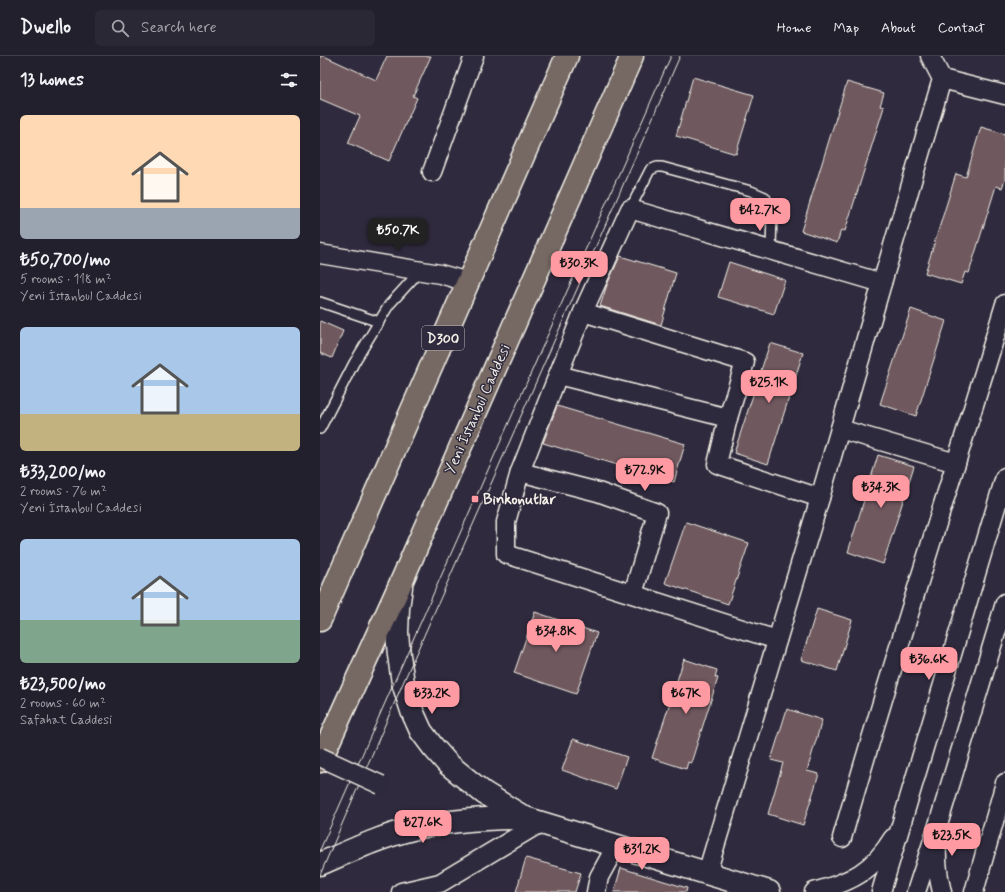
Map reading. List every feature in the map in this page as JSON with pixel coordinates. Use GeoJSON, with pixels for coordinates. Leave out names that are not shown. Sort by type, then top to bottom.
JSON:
{"type":"FeatureCollection","features":[{"type":"Feature","properties":{"kind":"highway","name":"D300"},"geometry":{"type":"LineString","coordinates":[[320,620],[325,601],[468,282],[567,56]]}},
{"type":"Feature","properties":{"kind":"highway","name":"Yeni İstanbul Caddesi"},"geometry":{"type":"LineString","coordinates":[[320,761],[403,578],[632,56]]}},
{"type":"Feature","properties":{"kind":"street"},"geometry":{"type":"LineString","coordinates":[[432,172],[474,56]]}},
{"type":"Feature","properties":{"kind":"street"},"geometry":{"type":"LineString","coordinates":[[707,873],[820,498],[942,78],[930,56]]}},
{"type":"Feature","properties":{"kind":"street"},"geometry":{"type":"LineString","coordinates":[[942,78],[1005,95]]}},
{"type":"Feature","properties":{"kind":"street"},"geometry":{"type":"LineString","coordinates":[[777,640],[506,554],[506,522],[520,472],[583,312],[630,209],[882,283]]}},
{"type":"Feature","properties":{"kind":"street"},"geometry":{"type":"LineString","coordinates":[[320,254],[440,274],[468,282]]}},
{"type":"Feature","properties":{"kind":"street"},"geometry":{"type":"LineString","coordinates":[[842,838],[869,743],[1005,304]]}},
{"type":"Feature","properties":{"kind":"street"},"geometry":{"type":"LineString","coordinates":[[583,312],[745,362],[728,418],[717,464],[820,498]]}},
{"type":"Feature","properties":{"kind":"street"},"geometry":{"type":"LineString","coordinates":[[558,375],[728,418]]}},
{"type":"Feature","properties":{"kind":"street"},"geometry":{"type":"LineString","coordinates":[[840,429],[956,463]]}},
{"type":"Feature","properties":{"kind":"street"},"geometry":{"type":"LineString","coordinates":[[520,472],[598,492],[657,513],[633,594]]}},
{"type":"Feature","properties":{"kind":"street"},"geometry":{"type":"LineString","coordinates":[[881,892],[904,820],[1005,477]]}},
{"type":"Feature","properties":{"kind":"street"},"geometry":{"type":"LineString","coordinates":[[403,578],[398,608],[397,633],[399,655],[403,683],[412,711],[421,731],[432,747],[448,764],[484,793],[533,821]]}},
{"type":"Feature","properties":{"kind":"street"},"geometry":{"type":"LineString","coordinates":[[916,892],[938,825],[1005,603]]}},
{"type":"Feature","properties":{"kind":"street"},"geometry":{"type":"LineString","coordinates":[[320,757],[381,785]]}},
{"type":"Feature","properties":{"kind":"street"},"geometry":{"type":"LineString","coordinates":[[974,892],[1005,783]]}},
{"type":"Feature","properties":{"kind":"street"},"geometry":{"type":"LineString","coordinates":[[320,864],[366,844],[411,829],[433,824],[500,818],[533,821],[769,892]]}},
{"type":"Feature","properties":{"kind":"street"},"geometry":{"type":"LineString","coordinates":[[814,892],[829,888],[861,874],[875,862],[887,848],[904,820]]}},
{"type":"Feature","properties":{"kind":"street"},"geometry":{"type":"LineString","coordinates":[[401,892],[438,887],[533,821]]}},
{"type":"Feature","properties":{"kind":"street"},"geometry":{"type":"LineString","coordinates":[[938,825],[936,857],[942,892]]}},
{"type":"Feature","properties":{"kind":"street"},"geometry":{"type":"LineString","coordinates":[[596,892],[599,878],[616,846]]}},
{"type":"Feature","properties":{"kind":"lane"},"geometry":{"type":"LineString","coordinates":[[630,209],[650,170],[657,167],[751,191],[765,197],[772,212],[771,250]]}},
{"type":"Feature","properties":{"kind":"lane"},"geometry":{"type":"LineString","coordinates":[[320,429],[354,363],[389,305],[420,271]]}},
{"type":"Feature","properties":{"kind":"lane"},"geometry":{"type":"LineString","coordinates":[[320,302],[379,322]]}},
{"type":"Feature","properties":{"kind":"building"},"geometry":{"type":"Polygon","coordinates":[[[320,56],[324,56],[376,80],[387,56],[431,56],[413,96],[417,98],[389,161],[348,143],[360,116],[320,99],[320,56]]]}},
{"type":"Feature","properties":{"kind":"building"},"geometry":{"type":"Polygon","coordinates":[[[693,77],[754,95],[736,154],[676,136],[693,77]]]}},
{"type":"Feature","properties":{"kind":"building"},"geometry":{"type":"Polygon","coordinates":[[[847,82],[884,93],[880,106],[884,107],[845,231],[841,230],[837,243],[801,231],[847,82]]]}},
{"type":"Feature","properties":{"kind":"building"},"geometry":{"type":"Polygon","coordinates":[[[981,127],[1005,134],[1005,180],[1002,188],[996,186],[969,273],[965,272],[961,284],[925,273],[956,174],[966,177],[981,127]]]}},
{"type":"Feature","properties":{"kind":"building"},"geometry":{"type":"Polygon","coordinates":[[[620,256],[676,273],[661,325],[600,306],[607,285],[620,256]]]}},
{"type":"Feature","properties":{"kind":"building"},"geometry":{"type":"Polygon","coordinates":[[[729,262],[785,280],[774,314],[718,297],[729,262]]]}},
{"type":"Feature","properties":{"kind":"building"},"geometry":{"type":"Polygon","coordinates":[[[911,309],[946,321],[916,416],[880,404],[911,309]]]}},
{"type":"Feature","properties":{"kind":"building"},"geometry":{"type":"Polygon","coordinates":[[[320,321],[343,331],[332,358],[320,353],[320,321]]]}},
{"type":"Feature","properties":{"kind":"building"},"geometry":{"type":"Polygon","coordinates":[[[770,343],[803,353],[768,464],[734,453],[770,343]]]}},
{"type":"Feature","properties":{"kind":"building"},"geometry":{"type":"Polygon","coordinates":[[[557,406],[685,444],[674,482],[543,443],[557,406]]]}},
{"type":"Feature","properties":{"kind":"building"},"geometry":{"type":"Polygon","coordinates":[[[878,455],[914,466],[883,564],[848,552],[878,455]]]}},
{"type":"Feature","properties":{"kind":"building"},"geometry":{"type":"Polygon","coordinates":[[[686,522],[749,543],[728,604],[665,583],[686,522]]]}},
{"type":"Feature","properties":{"kind":"building"},"geometry":{"type":"Polygon","coordinates":[[[817,609],[852,620],[837,671],[801,660],[817,609]]]}},
{"type":"Feature","properties":{"kind":"building"},"geometry":{"type":"Polygon","coordinates":[[[535,612],[597,633],[576,694],[514,673],[535,612]]]}},
{"type":"Feature","properties":{"kind":"building"},"geometry":{"type":"Polygon","coordinates":[[[684,659],[717,670],[715,677],[718,678],[691,763],[688,762],[686,769],[652,758],[684,659]]]}},
{"type":"Feature","properties":{"kind":"building"},"geometry":{"type":"Polygon","coordinates":[[[787,709],[822,720],[807,771],[819,774],[803,825],[768,814],[783,763],[771,760],[787,709]]]}},
{"type":"Feature","properties":{"kind":"building"},"geometry":{"type":"Polygon","coordinates":[[[573,739],[627,757],[616,789],[562,770],[573,739]]]}},
{"type":"Feature","properties":{"kind":"building"},"geometry":{"type":"Polygon","coordinates":[[[526,858],[581,873],[575,892],[516,892],[526,858]]]}},
{"type":"Feature","properties":{"kind":"building"},"geometry":{"type":"Polygon","coordinates":[[[621,868],[687,888],[686,892],[614,892],[621,868]]]}},
{"type":"Feature","properties":{"kind":"tram line"},"geometry":{"type":"LineString","coordinates":[[320,850],[671,56]]}},
{"type":"Feature","properties":{"kind":"tram line"},"geometry":{"type":"LineString","coordinates":[[320,875],[403,683],[680,56]]}},
{"type":"Feature","properties":{"kind":"place","name":"Binkonutlar"},"geometry":{"type":"Point","coordinates":[475,499]}}]}
